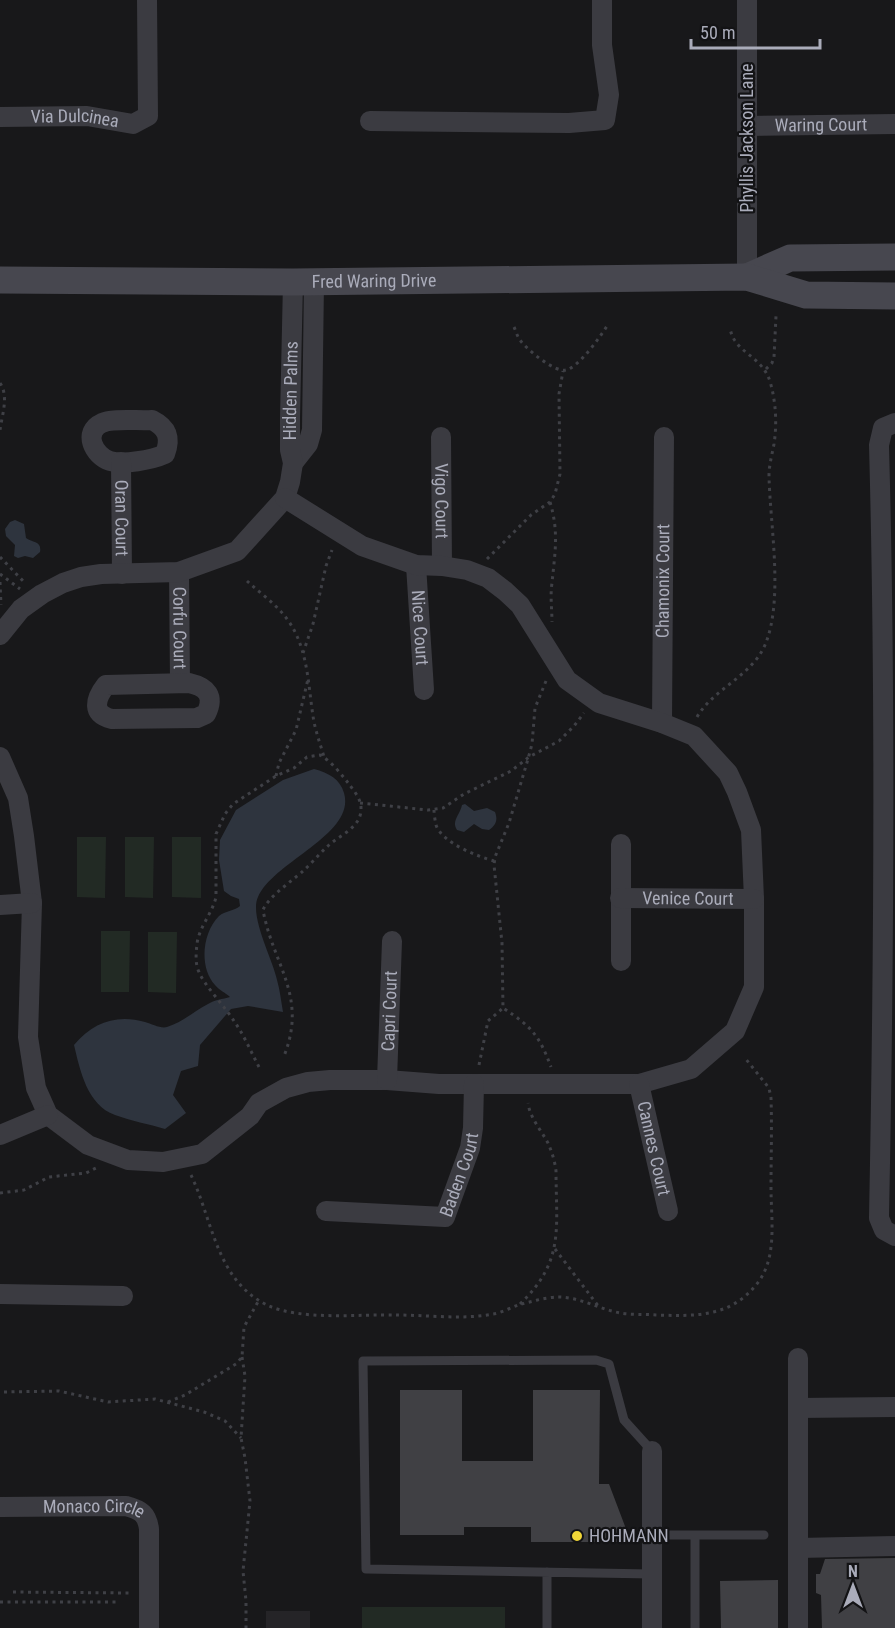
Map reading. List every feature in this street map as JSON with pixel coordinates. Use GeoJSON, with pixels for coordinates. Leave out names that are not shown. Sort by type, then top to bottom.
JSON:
{"type":"FeatureCollection","features":[{"type":"Feature","properties":{"kind":"main road","name":"Fred Waring Drive"},"geometry":{"type":"LineString","coordinates":[[747,277],[790,258],[895,257]]}},
{"type":"Feature","properties":{"kind":"main road","name":"Fred Waring Drive"},"geometry":{"type":"LineString","coordinates":[[0,280],[303,282],[747,277],[806,295],[895,296]]}},
{"type":"Feature","properties":{"kind":"street","name":"Via Dulcinea"},"geometry":{"type":"LineString","coordinates":[[0,117],[87,116],[134,124],[148,116],[147,0]]}},
{"type":"Feature","properties":{"kind":"street"},"geometry":{"type":"LineString","coordinates":[[370,121],[569,123],[605,120],[609,95],[602,45],[602,0]]}},
{"type":"Feature","properties":{"kind":"street","name":"Phyllis Jackson Lane"},"geometry":{"type":"LineString","coordinates":[[747,0],[747,277]]}},
{"type":"Feature","properties":{"kind":"street","name":"Waring Court"},"geometry":{"type":"LineString","coordinates":[[747,126],[895,124]]}},
{"type":"Feature","properties":{"kind":"street"},"geometry":{"type":"LineString","coordinates":[[293,463],[308,444],[312,430],[303,282]]}},
{"type":"Feature","properties":{"kind":"street","name":"Hidden Palms"},"geometry":{"type":"LineString","coordinates":[[285,498],[293,463],[290,450],[291,401],[303,282]]}},
{"type":"Feature","properties":{"kind":"street"},"geometry":{"type":"LineString","coordinates":[[291,401],[312,401]]}},
{"type":"Feature","properties":{"kind":"street"},"geometry":{"type":"LineString","coordinates":[[889,425],[879,445],[889,625],[889,1021],[879,1218],[889,1233]]}},
{"type":"Feature","properties":{"kind":"street","name":"Chamonix Court"},"geometry":{"type":"LineString","coordinates":[[662,723],[664,436]]}},
{"type":"Feature","properties":{"kind":"street","name":"Vigo Court"},"geometry":{"type":"LineString","coordinates":[[441,437],[442,566]]}},
{"type":"Feature","properties":{"kind":"street","name":"Oran Court"},"geometry":{"type":"LineString","coordinates":[[120,462],[122,574]]}},
{"type":"Feature","properties":{"kind":"street"},"geometry":{"type":"LineString","coordinates":[[0,633],[21,609],[63,583],[81,577],[179,572],[237,551],[285,498],[362,546],[416,565],[467,570],[488,579],[520,605],[567,680],[599,703],[694,736],[728,773],[751,830],[754,987],[735,1030],[691,1069],[639,1084],[476,1076],[439,1084],[387,1080],[308,1082],[286,1088],[259,1103],[250,1116],[201,1154],[163,1162],[128,1160],[88,1145],[48,1115],[36,1088],[28,1037],[32,903],[18,798],[0,757]]}},
{"type":"Feature","properties":{"kind":"street","name":"Nice Court"},"geometry":{"type":"LineString","coordinates":[[416,565],[424,690]]}},
{"type":"Feature","properties":{"kind":"street","name":"Corfu Court"},"geometry":{"type":"LineString","coordinates":[[179,572],[180,683]]}},
{"type":"Feature","properties":{"kind":"street"},"geometry":{"type":"LineString","coordinates":[[180,683],[201,686],[208,693],[211,704],[206,714],[197,718],[112,719],[98,712],[99,694],[106,685],[180,683]]}},
{"type":"Feature","properties":{"kind":"street","name":"Venice Court"},"geometry":{"type":"LineString","coordinates":[[621,844],[621,961]]}},
{"type":"Feature","properties":{"kind":"street","name":"Venice Court"},"geometry":{"type":"LineString","coordinates":[[620,898],[754,899]]}},
{"type":"Feature","properties":{"kind":"street"},"geometry":{"type":"LineString","coordinates":[[0,905],[32,903]]}},
{"type":"Feature","properties":{"kind":"street","name":"Capri Court"},"geometry":{"type":"LineString","coordinates":[[387,1080],[392,941]]}},
{"type":"Feature","properties":{"kind":"street","name":"Baden Court"},"geometry":{"type":"LineString","coordinates":[[326,1211],[445,1217],[470,1148],[476,1076]]}},
{"type":"Feature","properties":{"kind":"street","name":"Cannes Court"},"geometry":{"type":"LineString","coordinates":[[639,1084],[668,1211]]}},
{"type":"Feature","properties":{"kind":"street"},"geometry":{"type":"LineString","coordinates":[[0,1135],[48,1115]]}},
{"type":"Feature","properties":{"kind":"street"},"geometry":{"type":"LineString","coordinates":[[0,1294],[123,1296]]}},
{"type":"Feature","properties":{"kind":"street"},"geometry":{"type":"LineString","coordinates":[[798,1358],[798,1628]]}},
{"type":"Feature","properties":{"kind":"street"},"geometry":{"type":"LineString","coordinates":[[798,1408],[895,1407]]}},
{"type":"Feature","properties":{"kind":"street"},"geometry":{"type":"LineString","coordinates":[[652,1451],[652,1628]]}},
{"type":"Feature","properties":{"kind":"street","name":"Monaco Circle"},"geometry":{"type":"LineString","coordinates":[[0,1507],[126,1506],[142,1512],[148,1519],[149,1529],[149,1628]]}},
{"type":"Feature","properties":{"kind":"street"},"geometry":{"type":"LineString","coordinates":[[798,1548],[895,1546]]}},
{"type":"Feature","properties":{"kind":"lane"},"geometry":{"type":"LineString","coordinates":[[652,1451],[624,1420],[609,1364],[597,1360],[363,1361],[366,1569],[652,1574]]}},
{"type":"Feature","properties":{"kind":"lane"},"geometry":{"type":"LineString","coordinates":[[652,1535],[764,1535]]}},
{"type":"Feature","properties":{"kind":"lane"},"geometry":{"type":"LineString","coordinates":[[695,1535],[695,1628]]}},
{"type":"Feature","properties":{"kind":"lane"},"geometry":{"type":"LineString","coordinates":[[547,1572],[547,1628]]}},
{"type":"Feature","properties":{"kind":"path"},"geometry":{"type":"LineString","coordinates":[[766,369],[774,357],[776,316]]}},
{"type":"Feature","properties":{"kind":"path"},"geometry":{"type":"LineString","coordinates":[[514,327],[520,341],[533,354],[563,371],[568,370],[583,356],[607,326]]}},
{"type":"Feature","properties":{"kind":"path"},"geometry":{"type":"LineString","coordinates":[[690,717],[695,720],[717,693],[753,663],[765,645],[769,633],[774,586],[769,475],[776,421],[773,397],[766,369],[736,344],[731,336],[730,327]]}},
{"type":"Feature","properties":{"kind":"path"},"geometry":{"type":"LineString","coordinates":[[486,561],[531,515],[550,502],[559,485],[559,405],[563,371]]}},
{"type":"Feature","properties":{"kind":"path"},"geometry":{"type":"LineString","coordinates":[[0,383],[4,388],[5,398],[0,430]]}},
{"type":"Feature","properties":{"kind":"path"},"geometry":{"type":"LineString","coordinates":[[550,502],[556,521],[557,534],[551,590],[552,624]]}},
{"type":"Feature","properties":{"kind":"path"},"geometry":{"type":"LineString","coordinates":[[302,654],[313,624],[326,566],[333,548]]}},
{"type":"Feature","properties":{"kind":"path"},"geometry":{"type":"LineString","coordinates":[[0,557],[27,585]]}},
{"type":"Feature","properties":{"kind":"path"},"geometry":{"type":"LineString","coordinates":[[0,574],[21,589]]}},
{"type":"Feature","properties":{"kind":"path"},"geometry":{"type":"LineString","coordinates":[[247,581],[278,608],[288,620],[308,676],[314,722],[324,757]]}},
{"type":"Feature","properties":{"kind":"path"},"geometry":{"type":"LineString","coordinates":[[0,582],[2,600],[0,613]]}},
{"type":"Feature","properties":{"kind":"path"},"geometry":{"type":"LineString","coordinates":[[276,776],[279,763],[296,730],[308,676]]}},
{"type":"Feature","properties":{"kind":"path"},"geometry":{"type":"LineString","coordinates":[[476,1076],[488,1021],[503,1008],[502,943],[495,861],[529,757],[535,708],[546,681]]}},
{"type":"Feature","properties":{"kind":"path"},"geometry":{"type":"LineString","coordinates":[[360,803],[434,810],[443,808],[464,794],[511,771],[529,757],[567,736],[585,711]]}},
{"type":"Feature","properties":{"kind":"path"},"geometry":{"type":"LineString","coordinates":[[259,1067],[236,1024],[199,972],[197,942],[216,897],[216,834],[225,814],[233,804],[315,754],[324,757],[347,781],[362,809],[360,817],[350,829],[330,844],[268,902],[263,910],[286,977],[291,1000],[293,1030],[284,1056]]}},
{"type":"Feature","properties":{"kind":"path"},"geometry":{"type":"LineString","coordinates":[[434,810],[436,825],[448,838],[476,855],[495,861]]}},
{"type":"Feature","properties":{"kind":"path"},"geometry":{"type":"LineString","coordinates":[[503,1008],[530,1026],[537,1035],[551,1067]]}},
{"type":"Feature","properties":{"kind":"path"},"geometry":{"type":"LineString","coordinates":[[189,1171],[226,1266],[238,1283],[259,1300],[285,1312],[446,1317],[493,1314],[518,1305],[557,1297],[569,1298],[621,1313],[696,1316],[715,1312],[734,1304],[758,1283],[765,1269],[772,1237],[771,1098],[769,1088],[745,1058]]}},
{"type":"Feature","properties":{"kind":"path"},"geometry":{"type":"LineString","coordinates":[[518,1305],[540,1282],[555,1249],[556,1171],[548,1144],[528,1103]]}},
{"type":"Feature","properties":{"kind":"path"},"geometry":{"type":"LineString","coordinates":[[0,1193],[24,1190],[49,1177],[86,1173],[99,1167]]}},
{"type":"Feature","properties":{"kind":"path"},"geometry":{"type":"LineString","coordinates":[[555,1249],[600,1307]]}},
{"type":"Feature","properties":{"kind":"path"},"geometry":{"type":"LineString","coordinates":[[246,1628],[243,1571],[250,1501],[241,1438],[245,1376],[242,1357],[244,1327],[259,1300]]}},
{"type":"Feature","properties":{"kind":"path"},"geometry":{"type":"LineString","coordinates":[[168,1402],[226,1372],[242,1357]]}},
{"type":"Feature","properties":{"kind":"path"},"geometry":{"type":"LineString","coordinates":[[4,1392],[59,1391],[108,1402],[155,1399],[204,1412],[225,1421],[241,1438]]}},
{"type":"Feature","properties":{"kind":"path"},"geometry":{"type":"LineString","coordinates":[[13,1592],[135,1593]]}},
{"type":"Feature","properties":{"kind":"path"},"geometry":{"type":"LineString","coordinates":[[0,1602],[119,1602]]}},
{"type":"Feature","properties":{"kind":"shaded area"},"geometry":{"type":"Polygon","coordinates":[[[15,520],[24,524],[26,538],[40,546],[40,552],[33,558],[14,556],[15,545],[6,536],[5,529],[10,522],[15,520]]]}},
{"type":"Feature","properties":{"kind":"shaded area"},"geometry":{"type":"Polygon","coordinates":[[[314,769],[337,780],[344,793],[344,808],[338,821],[326,834],[267,884],[258,897],[256,905],[259,926],[275,971],[283,1012],[248,1006],[231,1009],[200,1045],[198,1066],[181,1071],[173,1095],[186,1113],[165,1129],[121,1117],[105,1110],[86,1086],[74,1045],[89,1031],[106,1022],[125,1019],[167,1027],[210,1003],[230,997],[210,978],[205,960],[206,941],[213,923],[221,914],[240,906],[239,899],[224,891],[219,860],[220,840],[236,810],[283,780],[314,769]]]}},
{"type":"Feature","properties":{"kind":"shaded area"},"geometry":{"type":"Polygon","coordinates":[[[465,804],[474,811],[487,808],[495,812],[495,824],[489,830],[474,824],[464,832],[457,830],[455,821],[462,805],[465,804]]]}},
{"type":"Feature","properties":{"kind":"shaded area"},"geometry":{"type":"Polygon","coordinates":[[[77,837],[106,837],[105,898],[77,897],[77,837]]]}},
{"type":"Feature","properties":{"kind":"shaded area"},"geometry":{"type":"Polygon","coordinates":[[[125,837],[154,837],[153,898],[125,897],[125,837]]]}},
{"type":"Feature","properties":{"kind":"shaded area"},"geometry":{"type":"Polygon","coordinates":[[[172,837],[201,837],[201,898],[172,897],[172,837]]]}},
{"type":"Feature","properties":{"kind":"shaded area"},"geometry":{"type":"Polygon","coordinates":[[[101,931],[130,931],[129,992],[101,992],[101,931]]]}},
{"type":"Feature","properties":{"kind":"shaded area"},"geometry":{"type":"Polygon","coordinates":[[[148,932],[177,932],[176,993],[148,992],[148,932]]]}},
{"type":"Feature","properties":{"kind":"shaded area"},"geometry":{"type":"Polygon","coordinates":[[[362,1607],[505,1607],[505,1628],[362,1628],[362,1607]]]}},
{"type":"Feature","properties":{"kind":"shaded area"},"geometry":{"type":"Polygon","coordinates":[[[266,1611],[310,1611],[310,1628],[266,1628],[266,1611]]]}},
{"type":"Feature","properties":{"kind":"building"},"geometry":{"type":"Polygon","coordinates":[[[400,1390],[462,1390],[462,1461],[533,1461],[533,1390],[600,1390],[599,1484],[609,1484],[631,1542],[531,1542],[531,1527],[464,1527],[464,1535],[400,1535],[400,1390]]]}},
{"type":"Feature","properties":{"kind":"building"},"geometry":{"type":"Polygon","coordinates":[[[895,1558],[895,1628],[822,1628],[821,1595],[816,1593],[816,1574],[820,1574],[825,1559],[895,1558]]]}},
{"type":"Feature","properties":{"kind":"building"},"geometry":{"type":"Polygon","coordinates":[[[778,1580],[778,1628],[721,1628],[720,1581],[778,1580]]]}},
{"type":"Feature","properties":{"kind":"place","name":"HOHMANN"},"geometry":{"type":"Point","coordinates":[577,1536]}}]}
